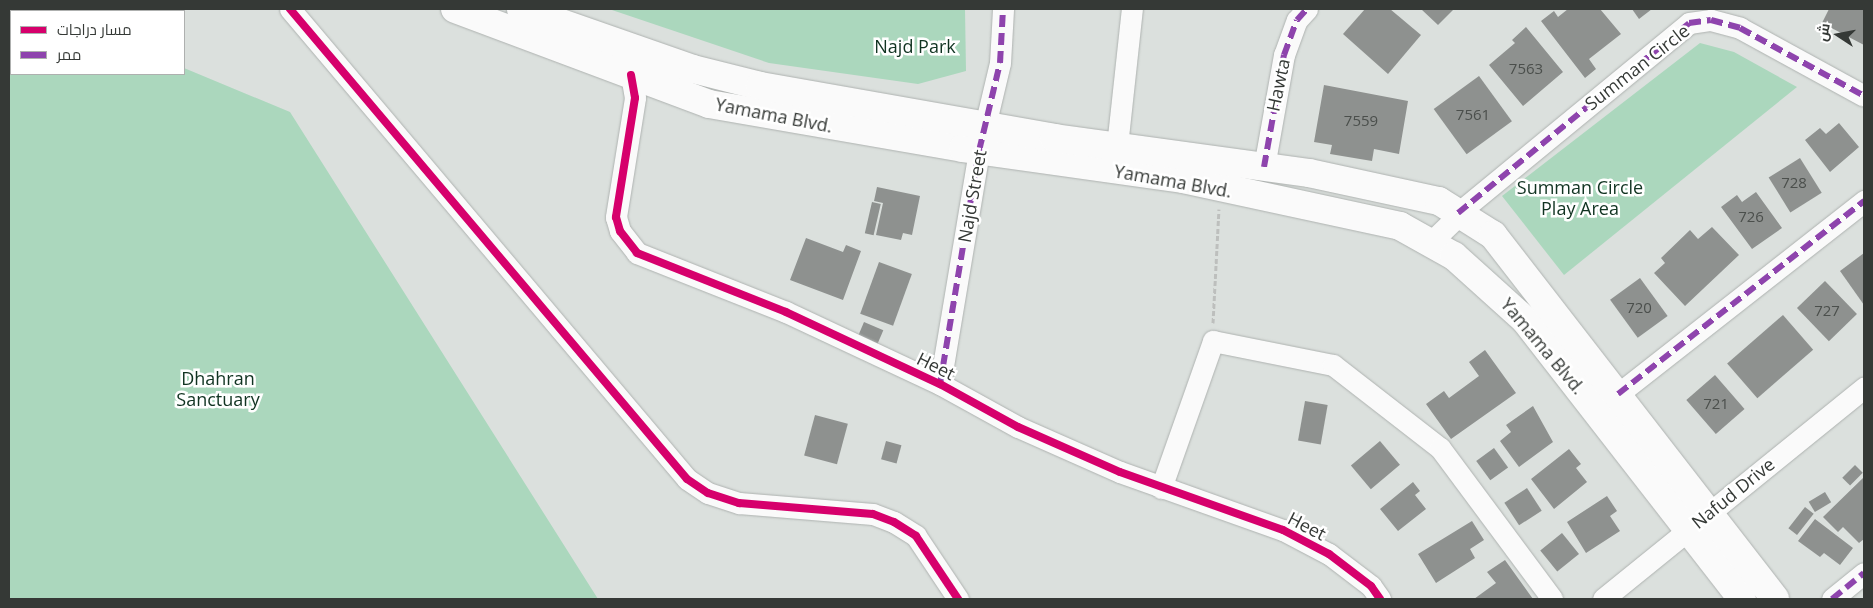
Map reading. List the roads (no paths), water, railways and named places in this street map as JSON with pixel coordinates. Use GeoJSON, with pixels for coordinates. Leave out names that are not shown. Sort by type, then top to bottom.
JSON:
{"type":"FeatureCollection","features":[{"type":"Feature","properties":{"kind":"main road","name":"Yamama Blvd."},"geometry":{"type":"LineString","coordinates":[[454,9],[709,104],[983,138],[1117,146],[1264,167],[1439,201],[1493,236],[1618,394],[1775,599]]}},
{"type":"Feature","properties":{"kind":"main road","name":"Yamama Blvd."},"geometry":{"type":"LineString","coordinates":[[521,9],[693,69],[741,81],[983,138],[1400,226],[1431,242],[1478,275],[1526,320],[1742,599]]}},
{"type":"Feature","properties":{"kind":"street"},"geometry":{"type":"LineString","coordinates":[[290,9],[687,478],[708,492],[739,503],[873,514],[894,522],[916,536],[958,599]]}},
{"type":"Feature","properties":{"kind":"street","name":"Najd Street"},"geometry":{"type":"LineString","coordinates":[[940,384],[983,138],[1000,63],[1002,9]]}},
{"type":"Feature","properties":{"kind":"street"},"geometry":{"type":"LineString","coordinates":[[1117,146],[1132,9]]}},
{"type":"Feature","properties":{"kind":"street","name":"Hawta"},"geometry":{"type":"LineString","coordinates":[[1264,167],[1284,55],[1300,12]]}},
{"type":"Feature","properties":{"kind":"street","name":"Summan Circle"},"geometry":{"type":"LineString","coordinates":[[1431,242],[1459,214],[1689,23],[1710,20],[1740,28],[1864,96]]}},
{"type":"Feature","properties":{"kind":"street","name":"Heet"},"geometry":{"type":"LineString","coordinates":[[631,75],[635,98],[616,217],[620,232],[637,253],[786,312],[940,384],[1018,427],[1161,488],[1283,530],[1329,554],[1371,586],[1380,599]]}},
{"type":"Feature","properties":{"kind":"street"},"geometry":{"type":"LineString","coordinates":[[1618,394],[1864,201]]}},
{"type":"Feature","properties":{"kind":"street"},"geometry":{"type":"LineString","coordinates":[[1161,488],[1212,341],[1333,364],[1440,448],[1552,599]]}},
{"type":"Feature","properties":{"kind":"street","name":"Nafud Drive"},"geometry":{"type":"LineString","coordinates":[[1603,599],[1864,388]]}},
{"type":"Feature","properties":{"kind":"street"},"geometry":{"type":"LineString","coordinates":[[1832,599],[1864,573]]}},
{"type":"Feature","properties":{"kind":"park label","name":"Najd Park"},"geometry":{"type":"Point","coordinates":[915,46]}},
{"type":"Feature","properties":{"kind":"park label","name":"Summan Circle Play Area"},"geometry":{"type":"Point","coordinates":[1580,198]}},
{"type":"Feature","properties":{"kind":"park label","name":"Dhahran Sanctuary"},"geometry":{"type":"Point","coordinates":[218,389]}}]}
